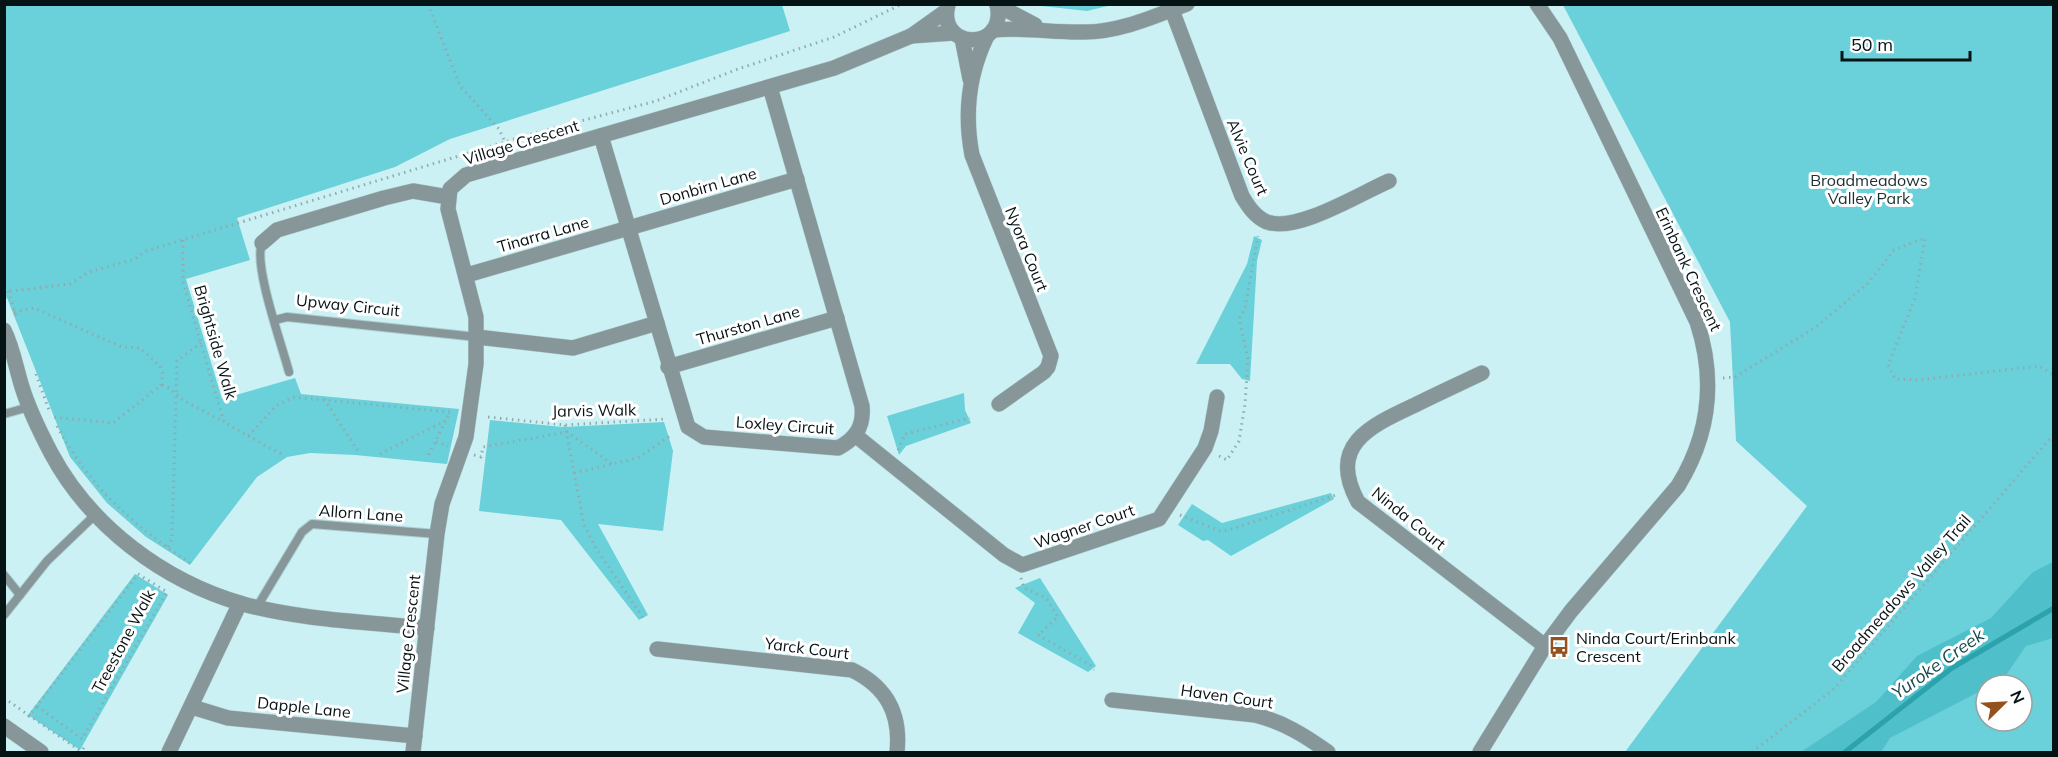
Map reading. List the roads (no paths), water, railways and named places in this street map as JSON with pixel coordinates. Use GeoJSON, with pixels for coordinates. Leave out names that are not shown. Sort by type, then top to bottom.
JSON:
{"type":"FeatureCollection","features":[{"type":"Feature","properties":{"kind":"street"},"geometry":{"type":"LineString","coordinates":[[990,33],[1046,30],[1088,33],[1111,29],[1187,4]]}},
{"type":"Feature","properties":{"kind":"street","name":"Erinbank Crescent"},"geometry":{"type":"LineString","coordinates":[[1480,753],[1545,646],[1571,610],[1678,486],[1691,465],[1707,415],[1709,380],[1707,358],[1697,322],[1560,39],[1537,4]]}},
{"type":"Feature","properties":{"kind":"street"},"geometry":{"type":"LineString","coordinates":[[997,5],[1014,16],[1046,30]]}},
{"type":"Feature","properties":{"kind":"street","name":"Nyora Court"},"geometry":{"type":"LineString","coordinates":[[997,5],[998,22],[977,56],[970,82],[967,130],[972,155],[1050,356],[1048,367],[1044,372],[999,404]]}},
{"type":"Feature","properties":{"kind":"street","name":"Nyora Court"},"geometry":{"type":"LineString","coordinates":[[947,8],[946,19],[958,36],[970,82]]}},
{"type":"Feature","properties":{"kind":"street","name":"Village Crescent"},"geometry":{"type":"LineString","coordinates":[[413,753],[437,534],[442,504],[462,450],[470,417],[477,337],[473,298],[448,209],[450,189],[466,175],[834,68],[911,36],[947,8]]}},
{"type":"Feature","properties":{"kind":"street","name":"Alvie Court"},"geometry":{"type":"LineString","coordinates":[[1172,10],[1242,196],[1261,219],[1281,224],[1304,220],[1389,181]]}},
{"type":"Feature","properties":{"kind":"street","name":"Village Crescent"},"geometry":{"type":"LineString","coordinates":[[911,36],[958,36],[970,40],[990,33]]}},
{"type":"Feature","properties":{"kind":"street","name":"Loxley Circuit"},"geometry":{"type":"LineString","coordinates":[[601,136],[688,427],[704,437],[830,449],[846,445],[861,425],[862,406],[770,87]]}},
{"type":"Feature","properties":{"kind":"street","name":"Donbirn Lane"},"geometry":{"type":"LineString","coordinates":[[629,227],[797,179]]}},
{"type":"Feature","properties":{"kind":"street","name":"Upway Circuit"},"geometry":{"type":"LineString","coordinates":[[262,243],[278,230],[384,198],[414,191],[448,197]]}},
{"type":"Feature","properties":{"kind":"street","name":"Tinarra Lane"},"geometry":{"type":"LineString","coordinates":[[467,274],[629,227]]}},
{"type":"Feature","properties":{"kind":"street","name":"Thurston Lane"},"geometry":{"type":"LineString","coordinates":[[669,367],[837,318]]}},
{"type":"Feature","properties":{"kind":"street"},"geometry":{"type":"LineString","coordinates":[[477,337],[573,348],[657,323]]}},
{"type":"Feature","properties":{"kind":"street"},"geometry":{"type":"LineString","coordinates":[[4,330],[29,407],[51,454],[73,488],[95,515],[130,546],[188,582],[240,603],[427,628]]}},
{"type":"Feature","properties":{"kind":"street","name":"Ninda Court"},"geometry":{"type":"LineString","coordinates":[[1482,373],[1394,415],[1361,435],[1352,447],[1348,460],[1352,490],[1358,502],[1545,646]]}},
{"type":"Feature","properties":{"kind":"street","name":"Wagner Court"},"geometry":{"type":"LineString","coordinates":[[855,435],[1004,555],[1022,565],[1149,523],[1165,513],[1205,448],[1211,431],[1217,397]]}},
{"type":"Feature","properties":{"kind":"street"},"geometry":{"type":"LineString","coordinates":[[169,753],[240,603]]}},
{"type":"Feature","properties":{"kind":"street","name":"Yarck Court"},"geometry":{"type":"LineString","coordinates":[[657,649],[852,670],[865,676],[887,697],[898,723],[897,753]]}},
{"type":"Feature","properties":{"kind":"street","name":"Haven Court"},"geometry":{"type":"LineString","coordinates":[[1112,700],[1264,717],[1291,727],[1328,753]]}},
{"type":"Feature","properties":{"kind":"street","name":"Dapple Lane"},"geometry":{"type":"LineString","coordinates":[[192,707],[228,718],[415,736]]}},
{"type":"Feature","properties":{"kind":"street"},"geometry":{"type":"LineString","coordinates":[[4,726],[41,753]]}},
{"type":"Feature","properties":{"kind":"lane","name":"Upway Circuit"},"geometry":{"type":"LineString","coordinates":[[262,243],[260,269],[275,320],[286,317],[477,337]]}},
{"type":"Feature","properties":{"kind":"lane"},"geometry":{"type":"LineString","coordinates":[[275,320],[289,372]]}},
{"type":"Feature","properties":{"kind":"lane"},"geometry":{"type":"LineString","coordinates":[[4,414],[29,407]]}},
{"type":"Feature","properties":{"kind":"lane"},"geometry":{"type":"LineString","coordinates":[[4,615],[47,561],[95,515]]}},
{"type":"Feature","properties":{"kind":"lane","name":"Allorn Lane"},"geometry":{"type":"LineString","coordinates":[[257,607],[302,532],[312,524],[437,534]]}},
{"type":"Feature","properties":{"kind":"lane"},"geometry":{"type":"LineString","coordinates":[[4,575],[20,595]]}},
{"type":"Feature","properties":{"kind":"waterway","name":"Yuroke Creek"},"geometry":{"type":"LineString","coordinates":[[1845,752],[1952,668],[2054,608]]}},
{"type":"Feature","properties":{"kind":"place","name":"Ninda Court/Erinbank Crescent"},"geometry":{"type":"Point","coordinates":[1559,647]}},
{"type":"Feature","properties":{"kind":"park label","name":"Broadmeadows Valley Park"},"geometry":{"type":"Point","coordinates":[1869,189]}}]}
